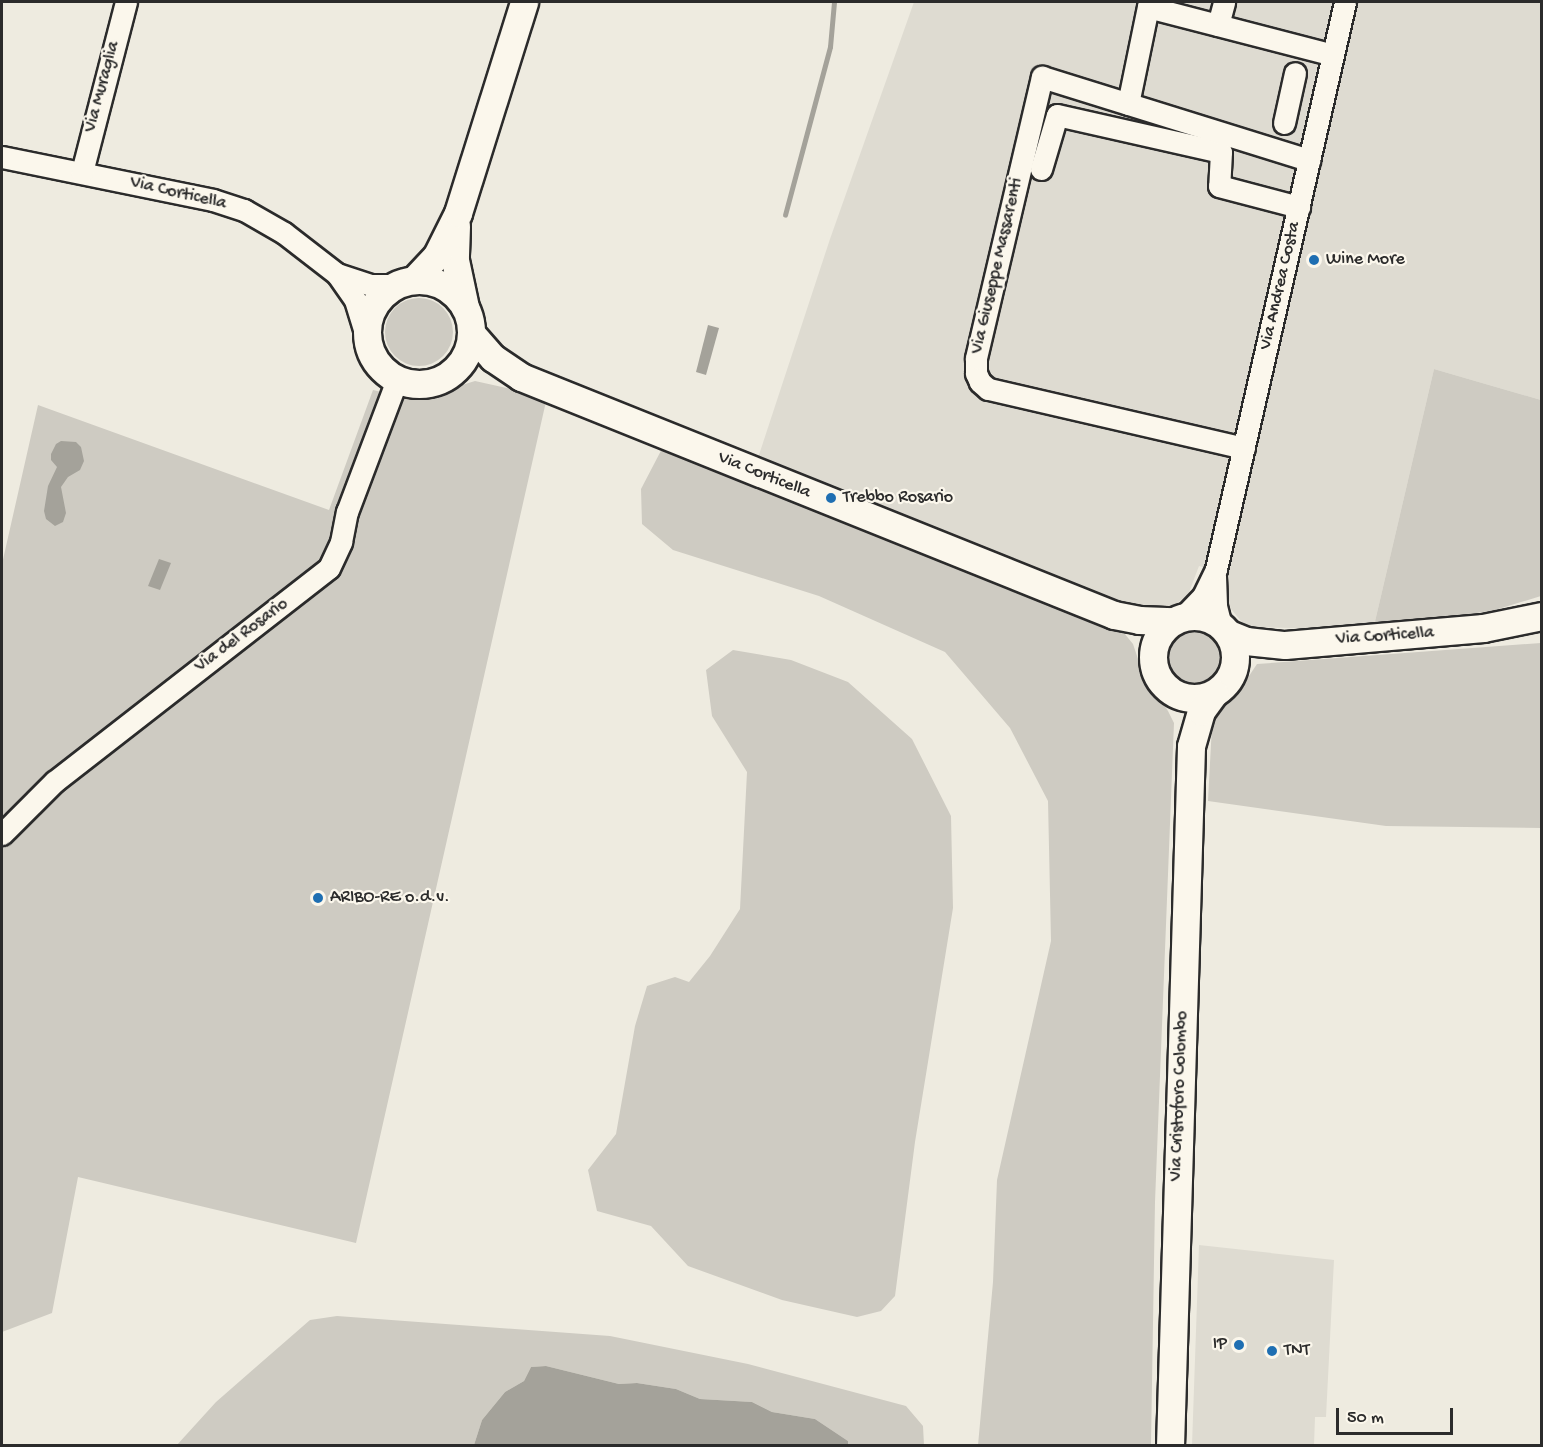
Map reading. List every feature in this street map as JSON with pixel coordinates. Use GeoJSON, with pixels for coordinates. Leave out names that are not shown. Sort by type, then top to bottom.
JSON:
{"type":"FeatureCollection","features":[{"type":"Feature","properties":{"kind":"main road"},"geometry":{"type":"LineString","coordinates":[[521,377],[484,370],[448,376],[421,384],[397,380],[378,363],[367,339],[370,313],[385,292],[405,283],[437,255],[458,213],[524,2]]}},
{"type":"Feature","properties":{"kind":"main road"},"geometry":{"type":"LineString","coordinates":[[448,376],[465,357],[469,321],[455,260],[458,213]]}},
{"type":"Feature","properties":{"kind":"main road"},"geometry":{"type":"LineString","coordinates":[[405,283],[433,282],[450,290],[469,321]]}},
{"type":"Feature","properties":{"kind":"main road","name":"Via Corticella"},"geometry":{"type":"LineString","coordinates":[[469,321],[493,358],[521,377],[1114,615],[1139,620],[1178,619]]}},
{"type":"Feature","properties":{"kind":"main road"},"geometry":{"type":"LineString","coordinates":[[1114,615],[1137,635],[1162,684],[1172,692],[1192,698],[1223,684],[1262,653],[1285,645]]}},
{"type":"Feature","properties":{"kind":"main road","name":"Via Corticella"},"geometry":{"type":"LineString","coordinates":[[1225,630],[1246,641],[1285,645],[1471,630],[1542,616]]}},
{"type":"Feature","properties":{"kind":"main road"},"geometry":{"type":"LineString","coordinates":[[1153,663],[1153,653],[1159,634],[1178,619],[1207,617],[1225,630],[1235,658],[1223,684]]}},
{"type":"Feature","properties":{"kind":"main road","name":"Via Cristoforo Colombo"},"geometry":{"type":"LineString","coordinates":[[1170,1446],[1191,746],[1201,711],[1223,684]]}},
{"type":"Feature","properties":{"kind":"main road","name":"Via Cristoforo Colombo"},"geometry":{"type":"LineString","coordinates":[[1172,692],[1181,710],[1191,746]]}},
{"type":"Feature","properties":{"kind":"street","name":"Via Muraglia"},"geometry":{"type":"LineString","coordinates":[[82,172],[126,2]]}},
{"type":"Feature","properties":{"kind":"street"},"geometry":{"type":"LineString","coordinates":[[1218,25],[1224,2]]}},
{"type":"Feature","properties":{"kind":"street","name":"Via Andrea Costa"},"geometry":{"type":"LineString","coordinates":[[1178,619],[1203,596],[1216,569],[1345,2]]}},
{"type":"Feature","properties":{"kind":"street"},"geometry":{"type":"LineString","coordinates":[[1128,104],[1149,4],[1218,25],[1333,55]]}},
{"type":"Feature","properties":{"kind":"street"},"geometry":{"type":"LineString","coordinates":[[1284,123],[1294,73]]}},
{"type":"Feature","properties":{"kind":"street","name":"Via Giuseppe Massarenti"},"geometry":{"type":"LineString","coordinates":[[1244,448],[988,389],[980,382],[976,373],[976,358],[1042,77],[1309,160]]}},
{"type":"Feature","properties":{"kind":"street"},"geometry":{"type":"LineString","coordinates":[[1288,102],[1321,110]]}},
{"type":"Feature","properties":{"kind":"street"},"geometry":{"type":"LineString","coordinates":[[1041,169],[1057,115],[1221,152],[1219,186],[1299,207]]}},
{"type":"Feature","properties":{"kind":"street","name":"Via Corticella"},"geometry":{"type":"LineString","coordinates":[[2,157],[213,200],[244,210],[284,233],[337,274],[356,300],[367,339]]}},
{"type":"Feature","properties":{"kind":"street","name":"Via Corticella"},"geometry":{"type":"LineString","coordinates":[[337,274],[371,285],[405,283]]}},
{"type":"Feature","properties":{"kind":"street","name":"Via del Rosario"},"geometry":{"type":"LineString","coordinates":[[2,834],[54,782],[329,568],[341,542],[347,512],[397,380]]}},
{"type":"Feature","properties":{"kind":"street","name":"Via Andrea Costa"},"geometry":{"type":"LineString","coordinates":[[1216,569],[1216,606],[1225,630]]}},
{"type":"Feature","properties":{"kind":"shaded area"},"geometry":{"type":"Polygon","coordinates":[[[914,2],[1541,2],[1541,400],[1434,369],[1373,630],[1246,627],[1231,609],[1226,594],[1227,574],[1199,566],[1188,595],[1168,610],[1114,604],[756,464],[830,239],[914,2]]]}},
{"type":"Feature","properties":{"kind":"shaded area"},"geometry":{"type":"Polygon","coordinates":[[[419,298],[432,301],[443,308],[450,319],[453,332],[450,345],[443,356],[432,363],[419,366],[406,363],[395,356],[388,345],[385,332],[388,319],[395,308],[406,301],[419,298]]]}},
{"type":"Feature","properties":{"kind":"shaded area"},"geometry":{"type":"Polygon","coordinates":[[[708,325],[719,328],[706,375],[696,372],[708,325]]]}},
{"type":"Feature","properties":{"kind":"shaded area"},"geometry":{"type":"Polygon","coordinates":[[[1434,369],[1541,400],[1541,596],[1495,610],[1373,630],[1434,369]]]}},
{"type":"Feature","properties":{"kind":"shaded area"},"geometry":{"type":"Polygon","coordinates":[[[475,381],[547,397],[356,1243],[78,1177],[52,1313],[2,1332],[2,564],[38,405],[329,510],[373,390],[414,400],[475,381]]]}},
{"type":"Feature","properties":{"kind":"shaded area"},"geometry":{"type":"Polygon","coordinates":[[[61,441],[76,442],[81,447],[84,461],[80,470],[68,477],[61,487],[66,513],[63,522],[55,526],[46,519],[44,511],[48,486],[57,467],[51,460],[51,454],[56,444],[61,441]]]}},
{"type":"Feature","properties":{"kind":"shaded area"},"geometry":{"type":"Polygon","coordinates":[[[665,443],[1103,621],[1124,633],[1133,644],[1142,671],[1174,723],[1155,1202],[1151,1445],[978,1445],[993,1282],[997,1180],[1051,941],[1048,801],[1010,728],[945,652],[819,596],[673,550],[642,524],[641,489],[665,443]]]}},
{"type":"Feature","properties":{"kind":"shaded area"},"geometry":{"type":"Polygon","coordinates":[[[159,559],[171,563],[160,590],[148,586],[159,559]]]}},
{"type":"Feature","properties":{"kind":"shaded area"},"geometry":{"type":"Polygon","coordinates":[[[1188,631],[1200,631],[1210,635],[1218,643],[1222,659],[1218,675],[1210,683],[1200,687],[1188,687],[1178,683],[1170,675],[1166,665],[1166,653],[1170,643],[1178,635],[1188,631]]]}},
{"type":"Feature","properties":{"kind":"shaded area"},"geometry":{"type":"Polygon","coordinates":[[[1541,643],[1541,828],[1386,826],[1208,801],[1212,725],[1219,708],[1241,688],[1257,664],[1541,643]]]}},
{"type":"Feature","properties":{"kind":"shaded area"},"geometry":{"type":"Polygon","coordinates":[[[733,650],[791,660],[848,682],[912,739],[951,816],[953,908],[915,1142],[895,1296],[881,1311],[857,1317],[782,1300],[688,1266],[651,1226],[597,1211],[588,1170],[616,1134],[635,1026],[647,986],[675,977],[689,982],[710,956],[740,909],[747,772],[712,716],[706,670],[733,650]]]}},
{"type":"Feature","properties":{"kind":"shaded area"},"geometry":{"type":"Polygon","coordinates":[[[1199,1245],[1334,1260],[1326,1417],[1315,1417],[1314,1445],[1192,1445],[1199,1245]]]}},
{"type":"Feature","properties":{"kind":"shaded area"},"geometry":{"type":"Polygon","coordinates":[[[337,1316],[610,1336],[748,1364],[906,1406],[923,1426],[924,1445],[848,1445],[848,1441],[815,1419],[772,1412],[752,1402],[700,1399],[676,1389],[637,1383],[619,1384],[546,1366],[531,1367],[524,1381],[505,1392],[482,1420],[474,1445],[176,1446],[216,1402],[310,1320],[337,1316]]]}},
{"type":"Feature","properties":{"kind":"shaded area"},"geometry":{"type":"Polygon","coordinates":[[[546,1366],[619,1384],[637,1383],[676,1389],[700,1399],[752,1402],[772,1412],[815,1419],[848,1441],[848,1445],[474,1445],[482,1420],[505,1392],[524,1381],[531,1367],[546,1366]]]}},
{"type":"Feature","properties":{"kind":"waterway"},"geometry":{"type":"LineString","coordinates":[[785,215],[830,47],[834,2]]}},
{"type":"Feature","properties":{"kind":"place","name":"Wine More"},"geometry":{"type":"Point","coordinates":[1314,260]}},
{"type":"Feature","properties":{"kind":"place","name":"Trebbo Rosario"},"geometry":{"type":"Point","coordinates":[831,498]}},
{"type":"Feature","properties":{"kind":"place","name":"ARIBO-RE o.d.v."},"geometry":{"type":"Point","coordinates":[318,898]}},
{"type":"Feature","properties":{"kind":"place","name":"IP"},"geometry":{"type":"Point","coordinates":[1239,1345]}},
{"type":"Feature","properties":{"kind":"place","name":"TNT"},"geometry":{"type":"Point","coordinates":[1272,1351]}}]}
